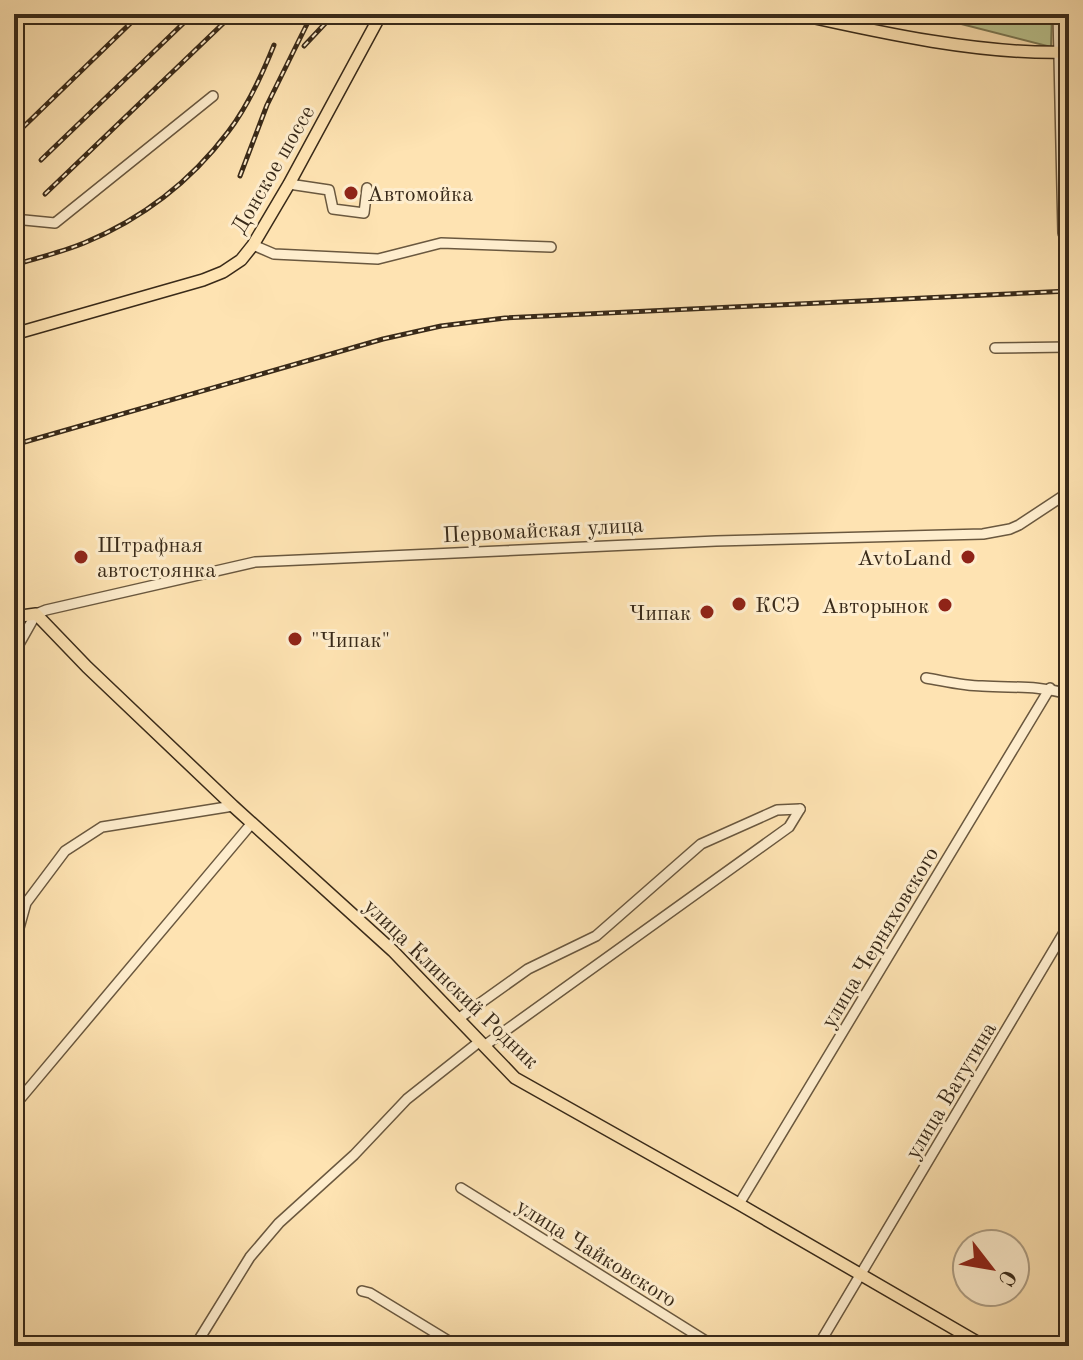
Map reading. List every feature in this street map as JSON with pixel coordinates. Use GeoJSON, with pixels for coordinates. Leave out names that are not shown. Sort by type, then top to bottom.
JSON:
{"type":"FeatureCollection","features":[{"type":"Feature","properties":{"kind":"main road","name":"Донское шоссе"},"geometry":{"type":"LineString","coordinates":[[14,334],[203,280],[241,260],[289,184],[381,14]]}},
{"type":"Feature","properties":{"kind":"main road"},"geometry":{"type":"LineString","coordinates":[[797,14],[958,44],[1036,53],[1064,52]]}},
{"type":"Feature","properties":{"kind":"main road","name":"Первомайская улица"},"geometry":{"type":"LineString","coordinates":[[14,617],[36,614]]}},
{"type":"Feature","properties":{"kind":"main road","name":"улица Клинский Родник"},"geometry":{"type":"LineString","coordinates":[[36,614],[233,806],[393,951],[515,1078],[984,1346]]}},
{"type":"Feature","properties":{"kind":"street"},"geometry":{"type":"LineString","coordinates":[[1058,14],[1064,52],[1063,233]]}},
{"type":"Feature","properties":{"kind":"street"},"geometry":{"type":"LineString","coordinates":[[14,219],[55,223],[213,96]]}},
{"type":"Feature","properties":{"kind":"street"},"geometry":{"type":"LineString","coordinates":[[289,184],[329,190],[333,209],[364,213],[367,188]]}},
{"type":"Feature","properties":{"kind":"street"},"geometry":{"type":"LineString","coordinates":[[253,245],[274,254],[378,259],[441,243],[551,247]]}},
{"type":"Feature","properties":{"kind":"street"},"geometry":{"type":"LineString","coordinates":[[995,348],[1069,347]]}},
{"type":"Feature","properties":{"kind":"street","name":"Первомайская улица"},"geometry":{"type":"LineString","coordinates":[[36,614],[255,562],[700,542],[983,534],[1010,529],[1069,495]]}},
{"type":"Feature","properties":{"kind":"street"},"geometry":{"type":"LineString","coordinates":[[14,653],[36,614]]}},
{"type":"Feature","properties":{"kind":"street"},"geometry":{"type":"LineString","coordinates":[[926,678],[980,686],[1050,688],[1069,694]]}},
{"type":"Feature","properties":{"kind":"street","name":"улица Черняховского"},"geometry":{"type":"LineString","coordinates":[[739,1204],[1050,688]]}},
{"type":"Feature","properties":{"kind":"street"},"geometry":{"type":"LineString","coordinates":[[14,946],[26,903],[65,851],[102,827],[233,806]]}},
{"type":"Feature","properties":{"kind":"street"},"geometry":{"type":"LineString","coordinates":[[195,1346],[250,1257],[279,1223],[354,1155],[407,1099],[789,827],[800,809],[777,810],[701,844],[596,936],[528,969],[458,1019]]}},
{"type":"Feature","properties":{"kind":"street"},"geometry":{"type":"LineString","coordinates":[[20,1099],[252,823]]}},
{"type":"Feature","properties":{"kind":"street","name":"улица Ватутина"},"geometry":{"type":"LineString","coordinates":[[818,1346],[1069,924]]}},
{"type":"Feature","properties":{"kind":"street","name":"улица Чайковского"},"geometry":{"type":"LineString","coordinates":[[461,1188],[714,1346]]}},
{"type":"Feature","properties":{"kind":"street"},"geometry":{"type":"LineString","coordinates":[[362,1291],[457,1346]]}},
{"type":"Feature","properties":{"kind":"green space"},"geometry":{"type":"Polygon","coordinates":[[[922,14],[1052,14],[1051,47],[922,14]]]}},
{"type":"Feature","properties":{"kind":"railway"},"geometry":{"type":"LineString","coordinates":[[15,135],[140,14]]}},
{"type":"Feature","properties":{"kind":"railway"},"geometry":{"type":"LineString","coordinates":[[41,160],[193,14]]}},
{"type":"Feature","properties":{"kind":"railway"},"geometry":{"type":"LineString","coordinates":[[45,194],[233,14]]}},
{"type":"Feature","properties":{"kind":"railway"},"geometry":{"type":"LineString","coordinates":[[240,176],[267,105],[312,14]]}},
{"type":"Feature","properties":{"kind":"railway"},"geometry":{"type":"LineString","coordinates":[[304,46],[334,14]]}},
{"type":"Feature","properties":{"kind":"railway"},"geometry":{"type":"LineString","coordinates":[[14,265],[84,243],[126,222],[164,197],[198,167],[235,122],[254,90],[274,45]]}},
{"type":"Feature","properties":{"kind":"railway"},"geometry":{"type":"LineString","coordinates":[[14,445],[383,339],[441,326],[505,318],[1069,291]]}},
{"type":"Feature","properties":{"kind":"place","name":"Автомойка"},"geometry":{"type":"Point","coordinates":[351,193]}},
{"type":"Feature","properties":{"kind":"place","name":"Штрафная автостоянка"},"geometry":{"type":"Point","coordinates":[81,557]}},
{"type":"Feature","properties":{"kind":"place","name":"AvtoLand"},"geometry":{"type":"Point","coordinates":[968,557]}},
{"type":"Feature","properties":{"kind":"place","name":"КСЭ"},"geometry":{"type":"Point","coordinates":[739,604]}},
{"type":"Feature","properties":{"kind":"place","name":"Авторынок"},"geometry":{"type":"Point","coordinates":[945,605]}},
{"type":"Feature","properties":{"kind":"place","name":"Чипак"},"geometry":{"type":"Point","coordinates":[707,612]}},
{"type":"Feature","properties":{"kind":"place","name":"\"Чипак\""},"geometry":{"type":"Point","coordinates":[295,639]}}]}
